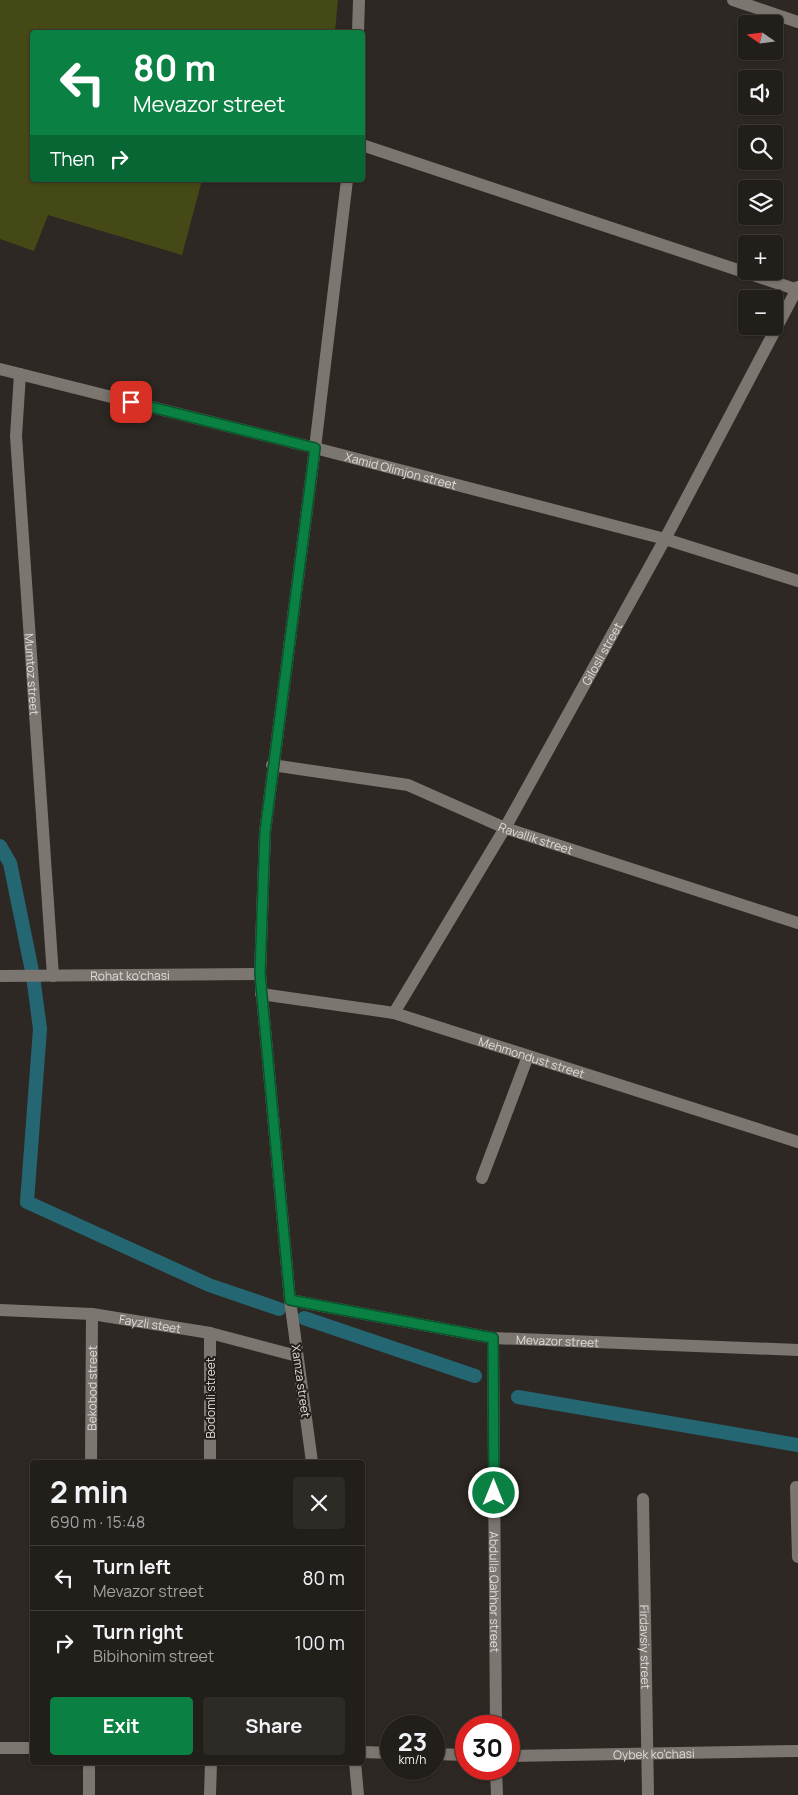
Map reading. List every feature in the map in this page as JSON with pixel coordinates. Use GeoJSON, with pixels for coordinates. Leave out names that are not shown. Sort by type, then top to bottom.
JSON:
{"type":"FeatureCollection","features":[{"type":"Feature","properties":{"kind":"street"},"geometry":{"type":"LineString","coordinates":[[358,30],[360,0]]}},
{"type":"Feature","properties":{"kind":"street"},"geometry":{"type":"LineString","coordinates":[[734,0],[798,22]]}},
{"type":"Feature","properties":{"kind":"street"},"geometry":{"type":"LineString","coordinates":[[365,146],[797,289]]}},
{"type":"Feature","properties":{"kind":"street","name":"Xamza street"},"geometry":{"type":"LineString","coordinates":[[312,1460],[290,1300],[260,974],[265,832],[272,765],[315,448],[347,182]]}},
{"type":"Feature","properties":{"kind":"street","name":"Gilosli street"},"geometry":{"type":"LineString","coordinates":[[394,1013],[505,828],[666,540],[797,289]]}},
{"type":"Feature","properties":{"kind":"street","name":"Xamid Olimjon street"},"geometry":{"type":"LineString","coordinates":[[0,369],[315,448],[666,540],[798,581]]}},
{"type":"Feature","properties":{"kind":"street","name":"Mumtoz street"},"geometry":{"type":"LineString","coordinates":[[20,374],[16,436],[53,976]]}},
{"type":"Feature","properties":{"kind":"street","name":"Ravallik street"},"geometry":{"type":"LineString","coordinates":[[272,765],[408,785],[505,828],[798,923]]}},
{"type":"Feature","properties":{"kind":"street","name":"Rohat ko'chasi"},"geometry":{"type":"LineString","coordinates":[[0,976],[260,974]]}},
{"type":"Feature","properties":{"kind":"street","name":"Mehmondust street"},"geometry":{"type":"LineString","coordinates":[[261,994],[394,1013],[798,1142]]}},
{"type":"Feature","properties":{"kind":"street"},"geometry":{"type":"LineString","coordinates":[[482,1178],[528,1056]]}},
{"type":"Feature","properties":{"kind":"street","name":"Mevazor street"},"geometry":{"type":"LineString","coordinates":[[290,1300],[493,1338],[798,1350]]}},
{"type":"Feature","properties":{"kind":"street","name":"Fayzli steet"},"geometry":{"type":"LineString","coordinates":[[0,1310],[92,1314],[210,1333],[297,1356]]}},
{"type":"Feature","properties":{"kind":"street","name":"Bekobod street"},"geometry":{"type":"LineString","coordinates":[[91,1460],[92,1314]]}},
{"type":"Feature","properties":{"kind":"street","name":"Bodomli street"},"geometry":{"type":"LineString","coordinates":[[210,1333],[210,1460]]}},
{"type":"Feature","properties":{"kind":"street","name":"Abdulla Qahhor street"},"geometry":{"type":"LineString","coordinates":[[493,1338],[496,1715]]}},
{"type":"Feature","properties":{"kind":"street"},"geometry":{"type":"LineString","coordinates":[[796,1487],[798,1557]]}},
{"type":"Feature","properties":{"kind":"street","name":"Firdavsiy street"},"geometry":{"type":"LineString","coordinates":[[643,1499],[648,1795]]}},
{"type":"Feature","properties":{"kind":"street"},"geometry":{"type":"LineString","coordinates":[[0,1748],[30,1748]]}},
{"type":"Feature","properties":{"kind":"street","name":"Oybek ko'chasi"},"geometry":{"type":"LineString","coordinates":[[520,1756],[798,1751]]}},
{"type":"Feature","properties":{"kind":"street"},"geometry":{"type":"LineString","coordinates":[[365,1752],[380,1753]]}},
{"type":"Feature","properties":{"kind":"street"},"geometry":{"type":"LineString","coordinates":[[89,1765],[89,1795]]}},
{"type":"Feature","properties":{"kind":"street"},"geometry":{"type":"LineString","coordinates":[[210,1795],[211,1765]]}},
{"type":"Feature","properties":{"kind":"street"},"geometry":{"type":"LineString","coordinates":[[355,1765],[358,1795]]}},
{"type":"Feature","properties":{"kind":"street"},"geometry":{"type":"LineString","coordinates":[[496,1780],[497,1795]]}},
{"type":"Feature","properties":{"kind":"green space"},"geometry":{"type":"Polygon","coordinates":[[[0,0],[338,0],[335,30],[30,30],[30,182],[201,182],[182,255],[48,215],[34,251],[0,239],[0,0]]]}},
{"type":"Feature","properties":{"kind":"waterway"},"geometry":{"type":"LineString","coordinates":[[0,846],[10,863],[33,976],[40,1029],[27,1202],[209,1285],[279,1309]]}},
{"type":"Feature","properties":{"kind":"waterway"},"geometry":{"type":"LineString","coordinates":[[304,1318],[475,1376]]}},
{"type":"Feature","properties":{"kind":"waterway"},"geometry":{"type":"LineString","coordinates":[[518,1397],[798,1445]]}},
{"type":"Feature","properties":{"kind":"route"},"geometry":{"type":"LineString","coordinates":[[131,402],[315,448],[272,765],[265,832],[260,974],[290,1300],[493,1338],[494,1493]]}}]}
